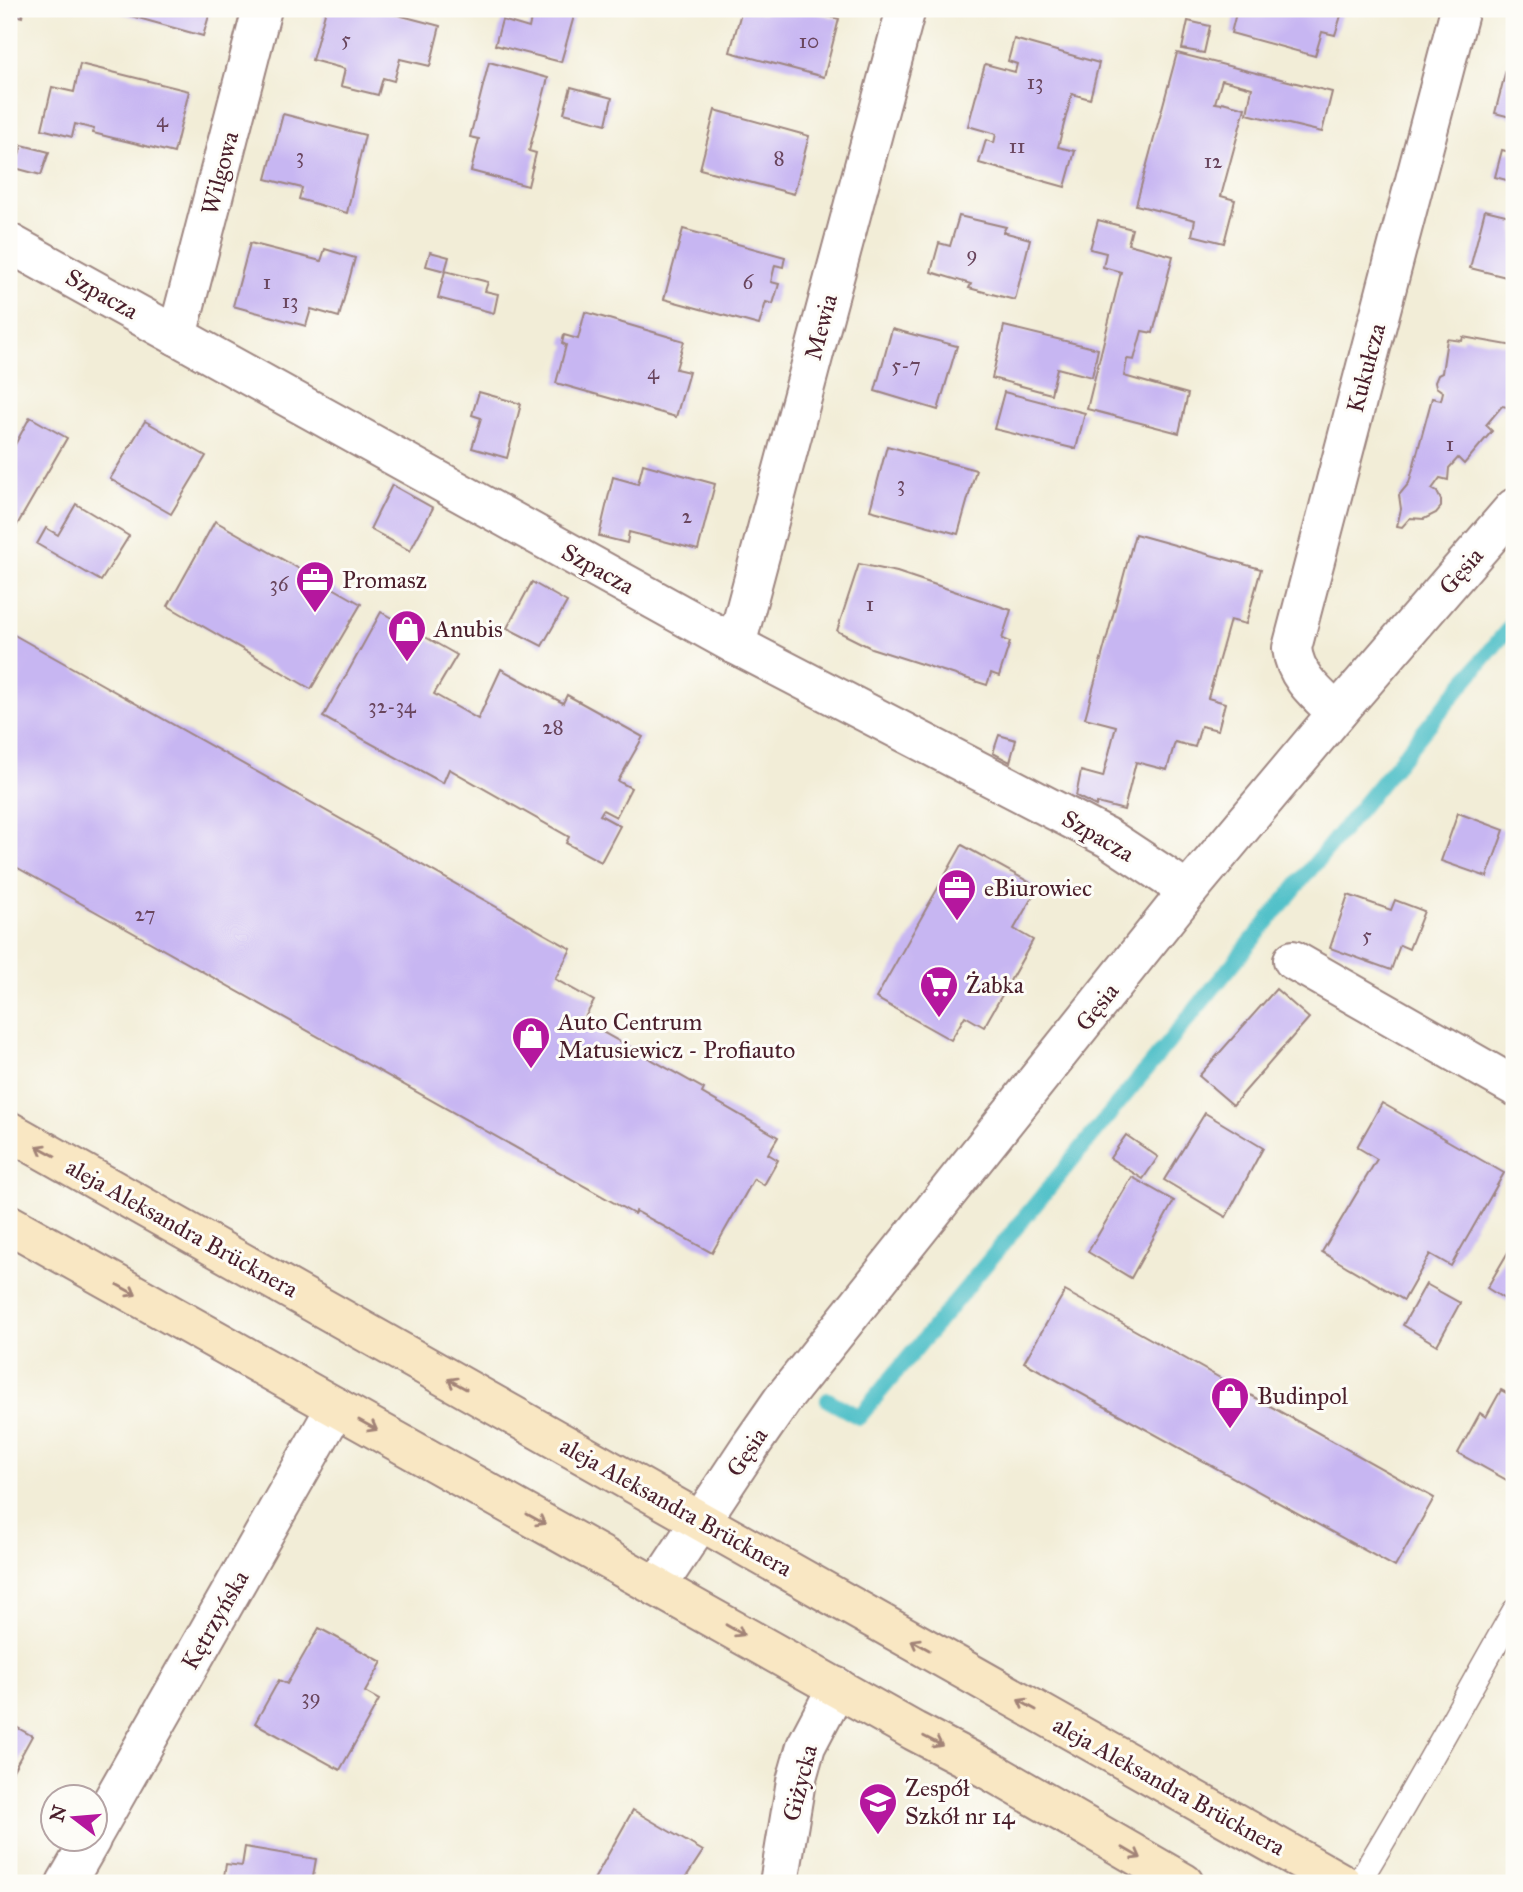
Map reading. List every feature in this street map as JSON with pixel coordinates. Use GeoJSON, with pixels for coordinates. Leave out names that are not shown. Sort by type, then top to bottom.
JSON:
{"type":"FeatureCollection","features":[{"type":"Feature","properties":{"kind":"main road","name":"aleja Aleksandra Brücknera"},"geometry":{"type":"LineString","coordinates":[[9,1130],[1342,1883]]}},
{"type":"Feature","properties":{"kind":"main road"},"geometry":{"type":"LineString","coordinates":[[9,1224],[836,1688],[987,1769],[1184,1883]]}},
{"type":"Feature","properties":{"kind":"street","name":"Wilgowa"},"geometry":{"type":"LineString","coordinates":[[177,336],[262,9]]}},
{"type":"Feature","properties":{"kind":"street","name":"Mewia"},"geometry":{"type":"LineString","coordinates":[[736,645],[906,9]]}},
{"type":"Feature","properties":{"kind":"street","name":"Kukułcza"},"geometry":{"type":"LineString","coordinates":[[1337,713],[1313,691],[1302,676],[1294,664],[1292,648],[1460,9]]}},
{"type":"Feature","properties":{"kind":"street","name":"Szpacza"},"geometry":{"type":"LineString","coordinates":[[9,243],[736,645],[1108,838],[1188,891]]}},
{"type":"Feature","properties":{"kind":"street","name":"Gęsia"},"geometry":{"type":"LineString","coordinates":[[657,1587],[783,1399],[1188,891],[1514,508]]}},
{"type":"Feature","properties":{"kind":"street"},"geometry":{"type":"LineString","coordinates":[[1293,960],[1514,1086]]}},
{"type":"Feature","properties":{"kind":"street","name":"Kętrzyńska"},"geometry":{"type":"LineString","coordinates":[[108,1807],[336,1407]]}},
{"type":"Feature","properties":{"kind":"street","name":"Giżycka"},"geometry":{"type":"LineString","coordinates":[[779,1883],[796,1781],[806,1746],[836,1688]]}},
{"type":"Feature","properties":{"kind":"street"},"geometry":{"type":"LineString","coordinates":[[66,1883],[82,1854]]}},
{"type":"Feature","properties":{"kind":"lane"},"geometry":{"type":"LineString","coordinates":[[1357,1883],[1393,1827],[1415,1783],[1514,1611]]}},
{"type":"Feature","properties":{"kind":"building"},"geometry":{"type":"Polygon","coordinates":[[[9,9],[24,9],[22,17],[9,13],[9,9]]]}},
{"type":"Feature","properties":{"kind":"building"},"geometry":{"type":"Polygon","coordinates":[[[106,9],[211,9],[203,36],[106,9]]]}},
{"type":"Feature","properties":{"kind":"building"},"geometry":{"type":"Polygon","coordinates":[[[326,9],[375,9],[440,26],[430,66],[400,59],[394,81],[383,78],[378,95],[341,86],[345,69],[312,60],[326,9]]]}},
{"type":"Feature","properties":{"kind":"building"},"geometry":{"type":"Polygon","coordinates":[[[533,9],[576,9],[561,62],[495,45],[502,20],[529,28],[533,9]]]}},
{"type":"Feature","properties":{"kind":"building"},"geometry":{"type":"Polygon","coordinates":[[[742,9],[764,14],[765,9],[800,9],[839,19],[824,77],[730,52],[742,9]]]}},
{"type":"Feature","properties":{"kind":"building"},"geometry":{"type":"Polygon","coordinates":[[[1237,9],[1343,9],[1335,35],[1322,32],[1315,56],[1231,33],[1237,9]]]}},
{"type":"Feature","properties":{"kind":"building"},"geometry":{"type":"Polygon","coordinates":[[[1188,21],[1210,26],[1204,53],[1182,49],[1188,21]]]}},
{"type":"Feature","properties":{"kind":"building"},"geometry":{"type":"Polygon","coordinates":[[[1014,39],[1099,63],[1090,99],[1072,94],[1058,147],[1075,151],[1065,187],[979,163],[986,140],[994,143],[996,134],[968,126],[985,64],[1015,72],[1017,64],[1008,61],[1014,39]]]}},
{"type":"Feature","properties":{"kind":"building"},"geometry":{"type":"Polygon","coordinates":[[[1177,53],[1332,92],[1322,132],[1247,114],[1252,88],[1222,80],[1215,103],[1222,102],[1245,108],[1221,196],[1235,200],[1224,243],[1192,235],[1195,220],[1136,205],[1177,53]]]}},
{"type":"Feature","properties":{"kind":"building"},"geometry":{"type":"Polygon","coordinates":[[[489,62],[548,78],[529,151],[536,153],[528,186],[471,171],[479,139],[470,137],[489,62]]]}},
{"type":"Feature","properties":{"kind":"building"},"geometry":{"type":"Polygon","coordinates":[[[80,64],[189,91],[174,153],[93,133],[94,129],[75,124],[72,137],[42,129],[52,87],[74,92],[80,64]]]}},
{"type":"Feature","properties":{"kind":"building"},"geometry":{"type":"Polygon","coordinates":[[[1507,66],[1514,68],[1514,118],[1495,113],[1507,66]]]}},
{"type":"Feature","properties":{"kind":"building"},"geometry":{"type":"Polygon","coordinates":[[[571,87],[612,98],[606,124],[564,113],[571,87]]]}},
{"type":"Feature","properties":{"kind":"building"},"geometry":{"type":"Polygon","coordinates":[[[715,110],[809,136],[794,194],[700,169],[715,110]]]}},
{"type":"Feature","properties":{"kind":"building"},"geometry":{"type":"Polygon","coordinates":[[[283,114],[365,135],[347,213],[299,199],[302,188],[266,179],[283,114]]]}},
{"type":"Feature","properties":{"kind":"building"},"geometry":{"type":"Polygon","coordinates":[[[22,145],[49,152],[41,175],[15,168],[22,145]]]}},
{"type":"Feature","properties":{"kind":"building"},"geometry":{"type":"Polygon","coordinates":[[[1502,150],[1514,153],[1514,182],[1495,177],[1502,150]]]}},
{"type":"Feature","properties":{"kind":"building"},"geometry":{"type":"Polygon","coordinates":[[[1485,210],[1514,217],[1514,279],[1470,268],[1485,210]]]}},
{"type":"Feature","properties":{"kind":"building"},"geometry":{"type":"Polygon","coordinates":[[[959,216],[1006,227],[1003,232],[1030,239],[1015,300],[969,288],[971,284],[931,272],[939,243],[950,246],[959,216]]]}},
{"type":"Feature","properties":{"kind":"building"},"geometry":{"type":"Polygon","coordinates":[[[1098,220],[1132,229],[1128,244],[1173,256],[1153,333],[1142,331],[1134,360],[1127,359],[1124,376],[1188,394],[1179,433],[1087,409],[1121,272],[1103,267],[1106,253],[1090,249],[1098,220]]]}},
{"type":"Feature","properties":{"kind":"building"},"geometry":{"type":"Polygon","coordinates":[[[683,229],[785,257],[783,267],[775,265],[771,282],[779,284],[773,304],[766,302],[759,325],[664,299],[683,229]]]}},
{"type":"Feature","properties":{"kind":"building"},"geometry":{"type":"Polygon","coordinates":[[[250,243],[321,261],[325,249],[355,258],[339,317],[311,309],[306,326],[233,306],[250,243]]]}},
{"type":"Feature","properties":{"kind":"building"},"geometry":{"type":"Polygon","coordinates":[[[430,252],[449,257],[445,271],[426,266],[430,252]]]}},
{"type":"Feature","properties":{"kind":"building"},"geometry":{"type":"Polygon","coordinates":[[[445,271],[488,282],[485,291],[498,294],[494,313],[438,298],[445,271]]]}},
{"type":"Feature","properties":{"kind":"building"},"geometry":{"type":"Polygon","coordinates":[[[585,312],[684,341],[676,369],[689,372],[676,417],[556,383],[566,345],[562,343],[564,335],[578,339],[585,312]]]}},
{"type":"Feature","properties":{"kind":"building"},"geometry":{"type":"Polygon","coordinates":[[[1004,326],[1098,349],[1092,377],[1057,368],[1051,394],[992,378],[1004,326]]]}},
{"type":"Feature","properties":{"kind":"building"},"geometry":{"type":"Polygon","coordinates":[[[892,329],[957,346],[938,410],[875,391],[892,329]]]}},
{"type":"Feature","properties":{"kind":"building"},"geometry":{"type":"Polygon","coordinates":[[[1463,337],[1514,346],[1514,408],[1502,406],[1486,425],[1492,431],[1464,464],[1458,458],[1449,468],[1448,480],[1440,478],[1432,489],[1441,500],[1441,507],[1436,513],[1424,519],[1410,518],[1402,527],[1397,526],[1401,509],[1399,495],[1409,483],[1432,398],[1441,400],[1443,392],[1436,387],[1435,382],[1442,373],[1447,339],[1462,341],[1463,337]]]}},
{"type":"Feature","properties":{"kind":"building"},"geometry":{"type":"Polygon","coordinates":[[[479,392],[521,404],[507,458],[472,448],[481,418],[472,415],[479,392]]]}},
{"type":"Feature","properties":{"kind":"building"},"geometry":{"type":"Polygon","coordinates":[[[1004,392],[1085,413],[1076,449],[994,429],[1004,392]]]}},
{"type":"Feature","properties":{"kind":"building"},"geometry":{"type":"Polygon","coordinates":[[[30,417],[67,438],[13,532],[9,529],[9,451],[11,452],[30,417]]]}},
{"type":"Feature","properties":{"kind":"building"},"geometry":{"type":"Polygon","coordinates":[[[145,421],[206,456],[171,514],[110,479],[145,421]]]}},
{"type":"Feature","properties":{"kind":"building"},"geometry":{"type":"Polygon","coordinates":[[[887,446],[976,470],[958,534],[870,510],[887,446]]]}},
{"type":"Feature","properties":{"kind":"building"},"geometry":{"type":"Polygon","coordinates":[[[643,464],[715,484],[698,550],[629,532],[627,543],[599,536],[613,477],[638,484],[643,464]]]}},
{"type":"Feature","properties":{"kind":"building"},"geometry":{"type":"Polygon","coordinates":[[[392,485],[433,508],[410,551],[370,529],[392,485]]]}},
{"type":"Feature","properties":{"kind":"building"},"geometry":{"type":"Polygon","coordinates":[[[76,504],[129,536],[101,581],[37,544],[46,528],[58,535],[76,504]]]}},
{"type":"Feature","properties":{"kind":"building"},"geometry":{"type":"Polygon","coordinates":[[[215,521],[361,604],[311,689],[168,606],[215,521]]]}},
{"type":"Feature","properties":{"kind":"building"},"geometry":{"type":"Polygon","coordinates":[[[1135,534],[1261,569],[1246,624],[1230,620],[1208,698],[1225,703],[1218,730],[1201,726],[1195,747],[1175,742],[1167,770],[1136,762],[1124,810],[1097,803],[1096,806],[1076,796],[1081,771],[1103,777],[1116,726],[1085,718],[1135,534]]]}},
{"type":"Feature","properties":{"kind":"building"},"geometry":{"type":"Polygon","coordinates":[[[859,564],[897,572],[1011,610],[1002,639],[1010,642],[999,676],[991,673],[987,685],[871,648],[837,631],[859,564]]]}},
{"type":"Feature","properties":{"kind":"building"},"geometry":{"type":"Polygon","coordinates":[[[532,582],[567,602],[542,646],[507,628],[532,582]]]}},
{"type":"Feature","properties":{"kind":"building"},"geometry":{"type":"Polygon","coordinates":[[[381,612],[457,655],[434,694],[478,719],[501,669],[563,703],[567,695],[643,737],[618,781],[631,788],[616,817],[603,810],[600,815],[620,826],[601,862],[566,843],[569,837],[449,769],[443,783],[323,717],[381,612]]]}},
{"type":"Feature","properties":{"kind":"building"},"geometry":{"type":"Polygon","coordinates":[[[9,632],[571,949],[555,979],[594,1001],[583,1021],[704,1089],[702,1093],[778,1137],[768,1154],[778,1160],[764,1185],[754,1179],[712,1253],[636,1211],[634,1214],[9,863],[9,632]]]}},
{"type":"Feature","properties":{"kind":"building"},"geometry":{"type":"Polygon","coordinates":[[[999,735],[1016,740],[1010,762],[993,753],[999,735]]]}},
{"type":"Feature","properties":{"kind":"building"},"geometry":{"type":"Polygon","coordinates":[[[1458,813],[1504,830],[1487,877],[1441,861],[1458,813]]]}},
{"type":"Feature","properties":{"kind":"building"},"geometry":{"type":"Polygon","coordinates":[[[962,845],[1038,887],[1014,929],[1033,940],[984,1027],[965,1016],[951,1040],[876,998],[962,845]]]}},
{"type":"Feature","properties":{"kind":"building"},"geometry":{"type":"Polygon","coordinates":[[[1348,895],[1391,910],[1395,900],[1424,911],[1409,949],[1400,945],[1391,970],[1330,948],[1348,895]]]}},
{"type":"Feature","properties":{"kind":"building"},"geometry":{"type":"Polygon","coordinates":[[[1276,989],[1309,1018],[1233,1105],[1199,1076],[1276,989]]]}},
{"type":"Feature","properties":{"kind":"building"},"geometry":{"type":"Polygon","coordinates":[[[1382,1103],[1504,1173],[1451,1266],[1430,1254],[1404,1300],[1322,1252],[1377,1159],[1357,1147],[1382,1103]]]}},
{"type":"Feature","properties":{"kind":"building"},"geometry":{"type":"Polygon","coordinates":[[[1205,1113],[1263,1148],[1226,1217],[1164,1180],[1205,1113]]]}},
{"type":"Feature","properties":{"kind":"building"},"geometry":{"type":"Polygon","coordinates":[[[1126,1135],[1158,1157],[1143,1179],[1110,1158],[1126,1135]]]}},
{"type":"Feature","properties":{"kind":"building"},"geometry":{"type":"Polygon","coordinates":[[[1132,1177],[1174,1201],[1131,1278],[1088,1252],[1132,1177]]]}},
{"type":"Feature","properties":{"kind":"building"},"geometry":{"type":"Polygon","coordinates":[[[1514,1242],[1514,1305],[1487,1288],[1514,1242]]]}},
{"type":"Feature","properties":{"kind":"building"},"geometry":{"type":"Polygon","coordinates":[[[1426,1284],[1460,1303],[1437,1345],[1403,1325],[1426,1284]]]}},
{"type":"Feature","properties":{"kind":"building","name":"Budinpol"},"geometry":{"type":"Polygon","coordinates":[[[1065,1291],[1434,1498],[1395,1567],[1024,1362],[1065,1291]]]}},
{"type":"Feature","properties":{"kind":"building"},"geometry":{"type":"Polygon","coordinates":[[[1501,1390],[1514,1397],[1514,1484],[1458,1453],[1480,1413],[1486,1417],[1501,1390]]]}},
{"type":"Feature","properties":{"kind":"building"},"geometry":{"type":"Polygon","coordinates":[[[319,1628],[382,1662],[365,1692],[379,1700],[340,1770],[255,1723],[279,1680],[287,1684],[319,1628]]]}},
{"type":"Feature","properties":{"kind":"building"},"geometry":{"type":"Polygon","coordinates":[[[9,1723],[32,1736],[9,1778],[9,1723]]]}},
{"type":"Feature","properties":{"kind":"building"},"geometry":{"type":"Polygon","coordinates":[[[633,1810],[703,1851],[682,1883],[592,1883],[633,1810]]]}},
{"type":"Feature","properties":{"kind":"building"},"geometry":{"type":"Polygon","coordinates":[[[245,1847],[316,1859],[312,1883],[223,1883],[226,1864],[242,1866],[245,1847]]]}},
{"type":"Feature","properties":{"kind":"waterway"},"geometry":{"type":"LineString","coordinates":[[828,1400],[859,1417],[1514,622]]}},
{"type":"Feature","properties":{"kind":"place","name":"Promasz"},"geometry":{"type":"Point","coordinates":[315,614]}},
{"type":"Feature","properties":{"kind":"place","name":"Anubis"},"geometry":{"type":"Point","coordinates":[407,663]}},
{"type":"Feature","properties":{"kind":"place","name":"eBiurowiec"},"geometry":{"type":"Point","coordinates":[957,922]}},
{"type":"Feature","properties":{"kind":"place","name":"Żabka"},"geometry":{"type":"Point","coordinates":[939,1019]}},
{"type":"Feature","properties":{"kind":"place","name":"Auto Centrum Matusiewicz - Profiauto"},"geometry":{"type":"Point","coordinates":[531,1070]}},
{"type":"Feature","properties":{"kind":"place","name":"Budinpol"},"geometry":{"type":"Point","coordinates":[1230,1430]}},
{"type":"Feature","properties":{"kind":"place","name":"Zespół Szkół nr 14"},"geometry":{"type":"Point","coordinates":[878,1836]}}]}
